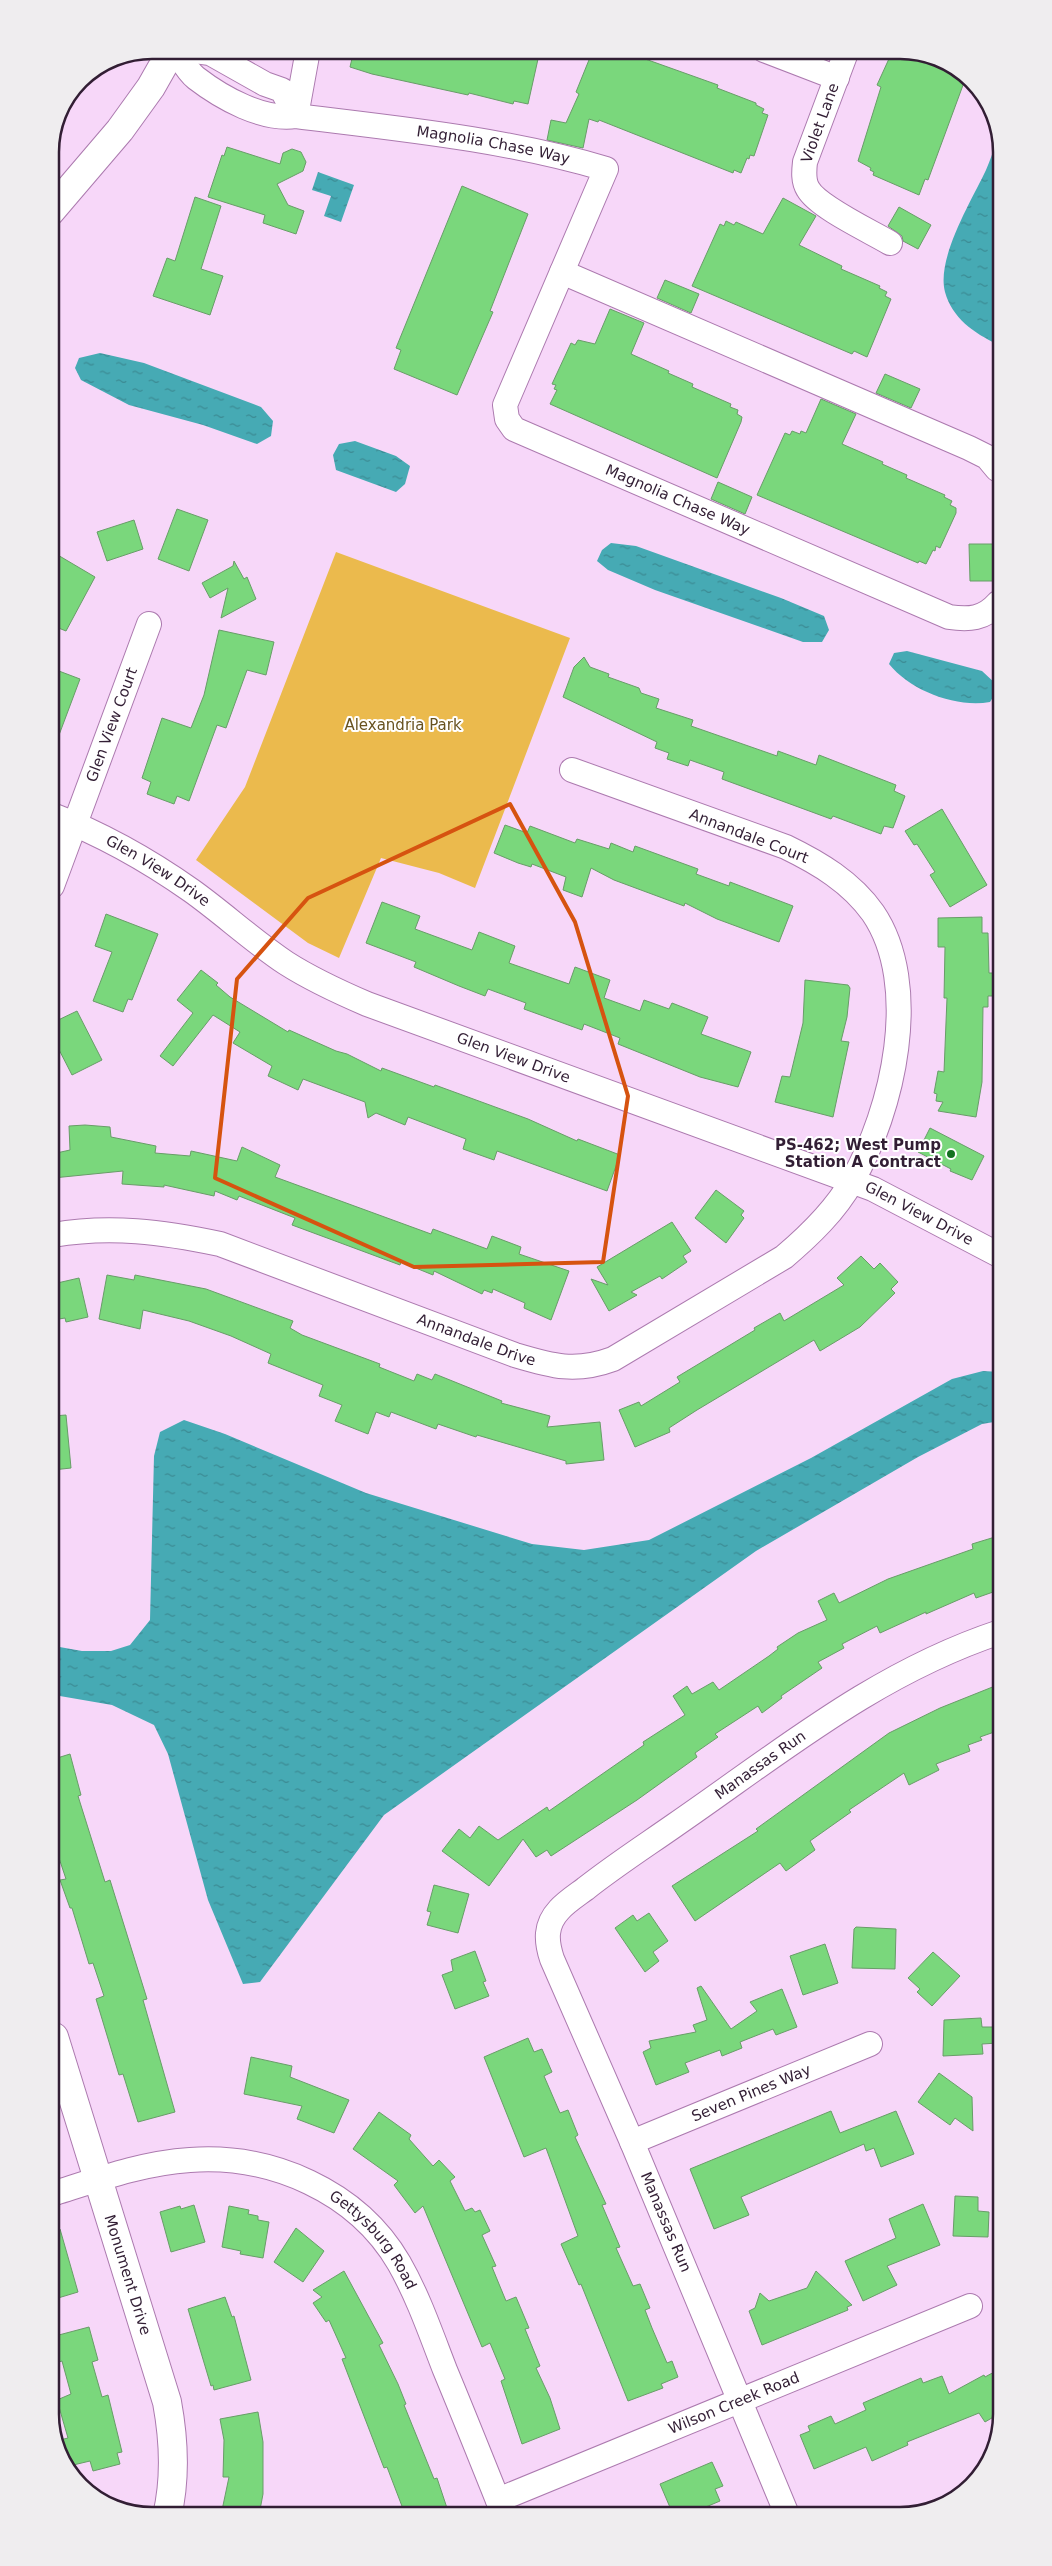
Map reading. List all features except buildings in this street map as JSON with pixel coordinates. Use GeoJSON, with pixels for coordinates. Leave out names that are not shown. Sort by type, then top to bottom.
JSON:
{"type":"FeatureCollection","features":[{"type":"Feature","properties":{"kind":"street"},"geometry":{"type":"LineString","coordinates":[[59,201],[120,130],[168,59]]}},
{"type":"Feature","properties":{"kind":"street","name":"Magnolia Chase Way"},"geometry":{"type":"LineString","coordinates":[[181,59],[195,77],[251,111],[285,118],[296,116],[467,137],[575,160],[606,169],[505,405],[507,419],[514,429],[949,617],[976,619],[993,609]]}},
{"type":"Feature","properties":{"kind":"street"},"geometry":{"type":"LineString","coordinates":[[221,59],[265,84],[282,90],[296,116]]}},
{"type":"Feature","properties":{"kind":"street"},"geometry":{"type":"LineString","coordinates":[[296,116],[306,59]]}},
{"type":"Feature","properties":{"kind":"street"},"geometry":{"type":"LineString","coordinates":[[787,59],[836,78]]}},
{"type":"Feature","properties":{"kind":"street","name":"Violet Lane"},"geometry":{"type":"LineString","coordinates":[[843,59],[805,162],[804,174],[807,188],[816,199],[890,243]]}},
{"type":"Feature","properties":{"kind":"street"},"geometry":{"type":"LineString","coordinates":[[562,272],[969,448],[988,457],[993,463]]}},
{"type":"Feature","properties":{"kind":"street","name":"Glen View Court"},"geometry":{"type":"LineString","coordinates":[[59,867],[149,624]]}},
{"type":"Feature","properties":{"kind":"street","name":"Annandale Court"},"geometry":{"type":"LineString","coordinates":[[572,770],[786,847],[816,862],[843,881],[873,913],[888,943],[896,971],[898,994],[895,1045],[882,1113],[870,1145],[852,1181]]}},
{"type":"Feature","properties":{"kind":"street","name":"Glen View Drive"},"geometry":{"type":"LineString","coordinates":[[59,818],[144,858],[194,892],[247,935],[287,964],[331,988],[367,1004],[852,1181],[882,1194],[993,1252]]}},
{"type":"Feature","properties":{"kind":"street","name":"Annandale Drive"},"geometry":{"type":"LineString","coordinates":[[59,1234],[84,1230],[127,1229],[174,1234],[220,1244],[515,1355],[556,1368],[574,1368],[596,1366],[613,1360],[784,1257],[807,1237],[833,1209],[852,1181]]}},
{"type":"Feature","properties":{"kind":"street","name":"Manassas Run"},"geometry":{"type":"LineString","coordinates":[[784,2507],[632,2142],[552,1959],[548,1945],[538,1932],[551,1922],[559,1909],[594,1882],[772,1758],[827,1717],[904,1672],[962,1645],[993,1634]]}},
{"type":"Feature","properties":{"kind":"street","name":"Seven Pines Way"},"geometry":{"type":"LineString","coordinates":[[632,2142],[870,2044]]}},
{"type":"Feature","properties":{"kind":"street","name":"Monument Drive"},"geometry":{"type":"LineString","coordinates":[[59,2053],[167,2402],[172,2430],[174,2467],[168,2507]]}},
{"type":"Feature","properties":{"kind":"street","name":"Gettysburg Road"},"geometry":{"type":"LineString","coordinates":[[59,2192],[152,2164],[191,2160],[230,2160],[268,2166],[301,2178],[326,2190],[354,2210],[378,2235],[399,2262],[426,2320],[500,2507]]}},
{"type":"Feature","properties":{"kind":"street","name":"Wilson Creek Road"},"geometry":{"type":"LineString","coordinates":[[500,2507],[739,2399],[970,2306]]}},
{"type":"Feature","properties":{"kind":"highlighted area"},"geometry":{"type":"Polygon","coordinates":[[[510,804],[575,922],[628,1096],[603,1262],[414,1267],[215,1178],[237,979],[308,898],[510,804]]]}},
{"type":"Feature","properties":{"kind":"green space","name":"Alexandria Park"},"geometry":{"type":"Polygon","coordinates":[[[336,552],[570,638],[475,888],[439,873],[381,858],[339,958],[308,943],[196,860],[245,787],[336,552]]]}},
{"type":"Feature","properties":{"kind":"water"},"geometry":{"type":"Polygon","coordinates":[[[993,152],[993,342],[972,330],[958,317],[948,301],[944,278],[950,246],[993,152]]]}},
{"type":"Feature","properties":{"kind":"water"},"geometry":{"type":"Polygon","coordinates":[[[318,172],[354,185],[341,222],[324,216],[331,196],[312,190],[318,172]]]}},
{"type":"Feature","properties":{"kind":"water"},"geometry":{"type":"Polygon","coordinates":[[[100,353],[144,363],[261,407],[273,421],[271,436],[257,444],[203,425],[129,405],[81,380],[75,368],[79,358],[100,353]]]}},
{"type":"Feature","properties":{"kind":"water"},"geometry":{"type":"Polygon","coordinates":[[[355,441],[396,456],[410,466],[405,484],[396,492],[336,470],[333,455],[339,444],[355,441]]]}},
{"type":"Feature","properties":{"kind":"water"},"geometry":{"type":"Polygon","coordinates":[[[611,543],[636,546],[781,598],[824,616],[829,630],[822,642],[803,642],[655,590],[608,570],[597,561],[602,550],[611,543]]]}},
{"type":"Feature","properties":{"kind":"water"},"geometry":{"type":"Polygon","coordinates":[[[907,651],[982,671],[993,681],[993,697],[990,702],[977,703],[949,700],[935,695],[909,682],[898,674],[889,664],[894,653],[907,651]]]}},
{"type":"Feature","properties":{"kind":"water"},"geometry":{"type":"Polygon","coordinates":[[[983,1371],[993,1372],[993,1422],[982,1424],[918,1457],[756,1551],[384,1815],[260,1982],[243,1984],[208,1900],[168,1754],[154,1725],[112,1705],[59,1696],[59,1647],[82,1651],[111,1651],[130,1645],[150,1620],[154,1456],[160,1432],[184,1420],[225,1434],[366,1493],[532,1544],[584,1550],[649,1540],[811,1458],[952,1379],[983,1371]]]}},
{"type":"Feature","properties":{"kind":"place","name":"PS-462; West Pump Station A Contract"},"geometry":{"type":"Point","coordinates":[951,1154]}}]}
